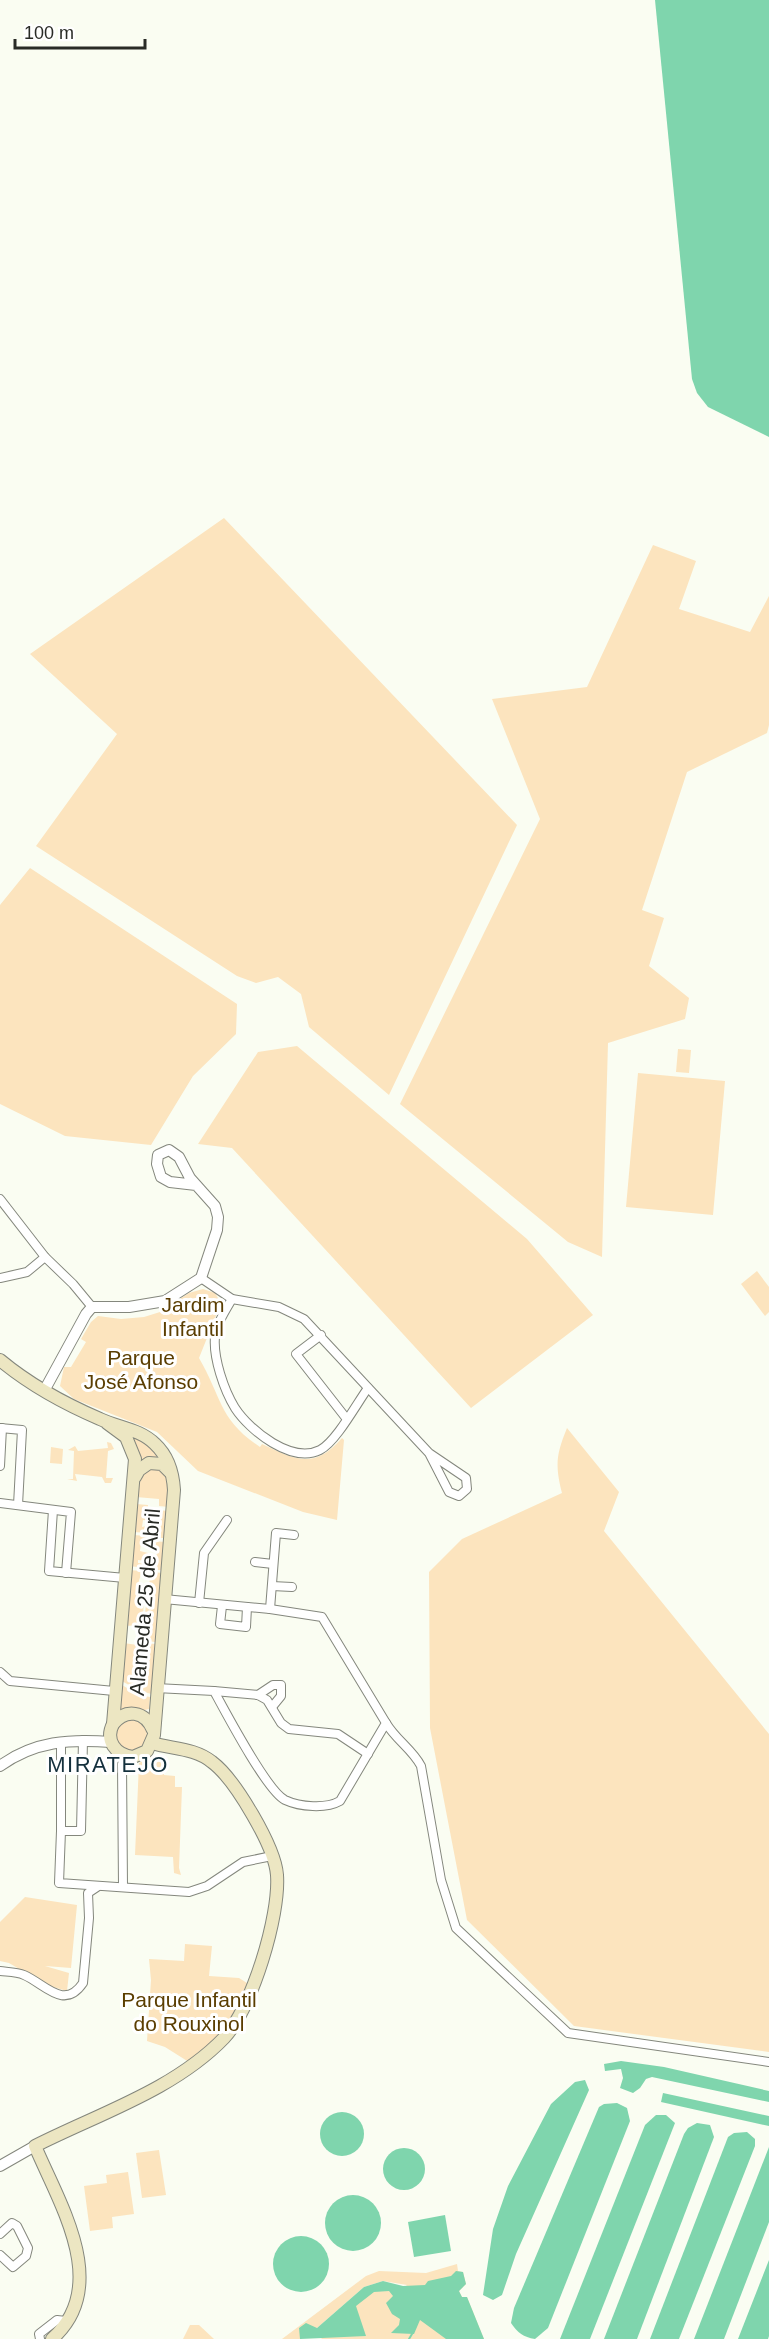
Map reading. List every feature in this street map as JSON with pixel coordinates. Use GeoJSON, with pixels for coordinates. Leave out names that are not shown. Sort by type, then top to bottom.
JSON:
{"type":"FeatureCollection","features":[{"type":"Feature","properties":{"kind":"main road"},"geometry":{"type":"LineString","coordinates":[[0,1360],[44,1391],[107,1423]]}},
{"type":"Feature","properties":{"kind":"main road","name":"Alameda 25 de Abril"},"geometry":{"type":"LineString","coordinates":[[107,1423],[145,1436],[155,1444],[170,1465],[173,1478],[152,1743]]}},
{"type":"Feature","properties":{"kind":"main road","name":"Alameda 25 de Abril"},"geometry":{"type":"LineString","coordinates":[[107,1423],[126,1437],[132,1448],[135,1479],[111,1742]]}},
{"type":"Feature","properties":{"kind":"main road","name":"Alameda 25 de Abril"},"geometry":{"type":"LineString","coordinates":[[135,1479],[144,1466],[155,1462],[168,1468],[173,1478]]}},
{"type":"Feature","properties":{"kind":"main road","name":"Alameda 25 de Abril"},"geometry":{"type":"LineString","coordinates":[[113,1724],[122,1715],[135,1713],[147,1719],[153,1730]]}},
{"type":"Feature","properties":{"kind":"main road"},"geometry":{"type":"LineString","coordinates":[[52,2339],[66,2321],[80,2282],[81,2261],[76,2242],[35,2146],[165,2083],[197,2062],[226,2036],[250,1995],[263,1958],[273,1914],[278,1877],[272,1856],[222,1770],[202,1755],[152,1743],[142,1754],[128,1756],[117,1751],[111,1742]]}},
{"type":"Feature","properties":{"kind":"street"},"geometry":{"type":"LineString","coordinates":[[44,1391],[92,1307],[147,1305],[165,1301],[201,1278],[217,1230],[218,1217],[215,1206],[196,1185]]}},
{"type":"Feature","properties":{"kind":"street"},"geometry":{"type":"LineString","coordinates":[[0,1199],[45,1257],[73,1284],[92,1307]]}},
{"type":"Feature","properties":{"kind":"street"},"geometry":{"type":"LineString","coordinates":[[0,1278],[27,1272],[45,1257]]}},
{"type":"Feature","properties":{"kind":"street"},"geometry":{"type":"LineString","coordinates":[[201,1278],[232,1299],[279,1307],[304,1319],[429,1453],[466,1478],[467,1490],[459,1496],[449,1492],[429,1453]]}},
{"type":"Feature","properties":{"kind":"street"},"geometry":{"type":"LineString","coordinates":[[232,1299],[222,1316],[215,1337],[217,1358],[235,1407],[250,1426],[292,1452],[309,1454],[323,1449],[368,1388]]}},
{"type":"Feature","properties":{"kind":"street"},"geometry":{"type":"LineString","coordinates":[[321,1335],[296,1354],[346,1418]]}},
{"type":"Feature","properties":{"kind":"street"},"geometry":{"type":"LineString","coordinates":[[0,1466],[1,1428],[22,1430],[18,1505]]}},
{"type":"Feature","properties":{"kind":"street"},"geometry":{"type":"LineString","coordinates":[[0,1503],[71,1512],[66,1573]]}},
{"type":"Feature","properties":{"kind":"street"},"geometry":{"type":"LineString","coordinates":[[53,1510],[49,1572],[125,1578]]}},
{"type":"Feature","properties":{"kind":"street"},"geometry":{"type":"LineString","coordinates":[[199,1603],[204,1553],[227,1520]]}},
{"type":"Feature","properties":{"kind":"street"},"geometry":{"type":"LineString","coordinates":[[270,1609],[276,1533],[294,1535]]}},
{"type":"Feature","properties":{"kind":"street"},"geometry":{"type":"LineString","coordinates":[[255,1562],[273,1564]]}},
{"type":"Feature","properties":{"kind":"street"},"geometry":{"type":"LineString","coordinates":[[272,1586],[292,1587]]}},
{"type":"Feature","properties":{"kind":"street"},"geometry":{"type":"LineString","coordinates":[[164,1599],[270,1609],[322,1617],[391,1732],[414,1753],[421,1766],[441,1880],[456,1928],[568,2033],[769,2062]]}},
{"type":"Feature","properties":{"kind":"street"},"geometry":{"type":"LineString","coordinates":[[222,1606],[220,1624],[246,1627],[247,1607]]}},
{"type":"Feature","properties":{"kind":"street"},"geometry":{"type":"LineString","coordinates":[[0,1672],[10,1682],[114,1691]]}},
{"type":"Feature","properties":{"kind":"street"},"geometry":{"type":"LineString","coordinates":[[258,1695],[273,1685],[281,1685],[281,1696],[272,1707]]}},
{"type":"Feature","properties":{"kind":"street"},"geometry":{"type":"LineString","coordinates":[[156,1688],[258,1695],[272,1707],[281,1723],[289,1729],[338,1734],[368,1755]]}},
{"type":"Feature","properties":{"kind":"street"},"geometry":{"type":"LineString","coordinates":[[214,1691],[269,1783],[284,1799],[330,1807],[340,1802],[386,1724]]}},
{"type":"Feature","properties":{"kind":"street"},"geometry":{"type":"LineString","coordinates":[[61,1831],[81,1831],[82,1740]]}},
{"type":"Feature","properties":{"kind":"street"},"geometry":{"type":"LineString","coordinates":[[0,1766],[32,1748],[82,1740],[111,1742]]}},
{"type":"Feature","properties":{"kind":"street"},"geometry":{"type":"LineString","coordinates":[[61,1742],[59,1883],[189,1892],[207,1886],[243,1862],[272,1856]]}},
{"type":"Feature","properties":{"kind":"street"},"geometry":{"type":"LineString","coordinates":[[123,1886],[122,1764],[128,1756]]}},
{"type":"Feature","properties":{"kind":"street"},"geometry":{"type":"LineString","coordinates":[[0,1971],[24,1975],[49,1991],[63,1996],[78,1991],[83,1983],[89,1918],[88,1893],[97,1887]]}},
{"type":"Feature","properties":{"kind":"street"},"geometry":{"type":"LineString","coordinates":[[0,2166],[35,2146]]}},
{"type":"Feature","properties":{"kind":"street"},"geometry":{"type":"LineString","coordinates":[[0,2234],[12,2223],[17,2226],[28,2248],[26,2256],[13,2267],[0,2255]]}},
{"type":"Feature","properties":{"kind":"street"},"geometry":{"type":"LineString","coordinates":[[40,2339],[39,2334],[57,2320],[66,2321]]}},
{"type":"Feature","properties":{"kind":"green space"},"geometry":{"type":"Polygon","coordinates":[[[224,518],[517,825],[389,1095],[309,1027],[301,994],[278,977],[256,983],[237,976],[36,846],[117,734],[30,654],[224,518]]]}},
{"type":"Feature","properties":{"kind":"green space"},"geometry":{"type":"Polygon","coordinates":[[[653,545],[696,561],[679,609],[750,632],[769,596],[769,725],[767,733],[687,772],[642,910],[664,918],[649,966],[689,998],[685,1019],[608,1043],[602,1257],[568,1242],[400,1104],[540,819],[492,699],[587,687],[653,545]]]}},
{"type":"Feature","properties":{"kind":"green space"},"geometry":{"type":"Polygon","coordinates":[[[30,868],[237,1004],[236,1034],[193,1076],[151,1145],[65,1136],[0,1104],[0,905],[30,868]]]}},
{"type":"Feature","properties":{"kind":"green space"},"geometry":{"type":"Polygon","coordinates":[[[297,1046],[527,1239],[593,1315],[471,1408],[232,1148],[198,1144],[258,1052],[297,1046]]]}},
{"type":"Feature","properties":{"kind":"green space"},"geometry":{"type":"Polygon","coordinates":[[[678,1049],[691,1050],[689,1073],[676,1072],[678,1049]]]}},
{"type":"Feature","properties":{"kind":"green space"},"geometry":{"type":"Polygon","coordinates":[[[638,1073],[725,1081],[713,1215],[626,1207],[638,1073]]]}},
{"type":"Feature","properties":{"kind":"green space"},"geometry":{"type":"Polygon","coordinates":[[[757,1271],[769,1287],[769,1312],[765,1316],[741,1284],[757,1271]]]}},
{"type":"Feature","properties":{"kind":"green space","name":"Parque José Afonso"},"geometry":{"type":"Polygon","coordinates":[[[203,1289],[215,1293],[221,1303],[199,1358],[222,1407],[236,1427],[260,1447],[262,1444],[295,1458],[313,1458],[322,1455],[342,1438],[344,1440],[337,1520],[303,1512],[198,1471],[157,1432],[74,1399],[60,1386],[64,1367],[71,1367],[86,1342],[81,1339],[91,1322],[98,1316],[121,1319],[144,1317],[160,1312],[189,1293],[203,1289]]]}},
{"type":"Feature","properties":{"kind":"green space"},"geometry":{"type":"Polygon","coordinates":[[[567,1428],[619,1492],[604,1531],[769,1734],[769,2052],[574,2026],[467,1920],[430,1728],[429,1572],[462,1539],[562,1493],[558,1475],[558,1460],[567,1428]]]}},
{"type":"Feature","properties":{"kind":"green space"},"geometry":{"type":"Polygon","coordinates":[[[130,1432],[143,1439],[163,1462],[147,1458],[138,1463],[130,1432]]]}},
{"type":"Feature","properties":{"kind":"green space"},"geometry":{"type":"Polygon","coordinates":[[[107,1442],[111,1443],[114,1449],[108,1451],[106,1478],[113,1478],[111,1483],[105,1483],[102,1477],[75,1474],[77,1481],[67,1479],[73,1479],[74,1451],[68,1450],[75,1446],[78,1451],[108,1448],[107,1442]]]}},
{"type":"Feature","properties":{"kind":"green space"},"geometry":{"type":"Polygon","coordinates":[[[51,1447],[63,1449],[62,1464],[50,1463],[51,1447]]]}},
{"type":"Feature","properties":{"kind":"green space"},"geometry":{"type":"Polygon","coordinates":[[[156,1465],[168,1473],[169,1507],[159,1506],[159,1499],[136,1497],[141,1478],[146,1471],[156,1465]]]}},
{"type":"Feature","properties":{"kind":"green space"},"geometry":{"type":"Polygon","coordinates":[[[136,1504],[148,1505],[147,1516],[151,1517],[151,1521],[143,1520],[142,1527],[150,1525],[149,1533],[133,1532],[136,1504]]]}},
{"type":"Feature","properties":{"kind":"green space"},"geometry":{"type":"Polygon","coordinates":[[[149,1509],[168,1511],[166,1538],[155,1538],[156,1530],[160,1530],[160,1515],[149,1514],[149,1509]]]}},
{"type":"Feature","properties":{"kind":"green space"},"geometry":{"type":"Polygon","coordinates":[[[133,1535],[149,1536],[148,1543],[141,1542],[140,1551],[148,1553],[147,1561],[138,1560],[138,1563],[145,1564],[144,1568],[130,1566],[133,1535]]]}},
{"type":"Feature","properties":{"kind":"green space"},"geometry":{"type":"Polygon","coordinates":[[[153,1541],[165,1542],[163,1570],[149,1570],[150,1561],[156,1561],[157,1551],[152,1550],[153,1541]]]}},
{"type":"Feature","properties":{"kind":"green space"},"geometry":{"type":"Polygon","coordinates":[[[129,1570],[142,1571],[136,1590],[145,1591],[142,1625],[124,1626],[129,1570]]]}},
{"type":"Feature","properties":{"kind":"green space"},"geometry":{"type":"Polygon","coordinates":[[[144,1571],[162,1573],[155,1642],[141,1640],[150,1578],[143,1577],[144,1571]]]}},
{"type":"Feature","properties":{"kind":"green space"},"geometry":{"type":"Polygon","coordinates":[[[123,1643],[138,1645],[136,1689],[120,1680],[123,1643]]]}},
{"type":"Feature","properties":{"kind":"green space"},"geometry":{"type":"Polygon","coordinates":[[[142,1643],[156,1644],[152,1694],[139,1691],[142,1643]]]}},
{"type":"Feature","properties":{"kind":"green space"},"geometry":{"type":"Polygon","coordinates":[[[119,1683],[138,1695],[150,1697],[149,1709],[141,1711],[118,1709],[119,1683]]]}},
{"type":"Feature","properties":{"kind":"green space"},"geometry":{"type":"Polygon","coordinates":[[[131,1719],[143,1723],[147,1735],[143,1747],[131,1751],[119,1747],[115,1735],[119,1723],[131,1719]]]}},
{"type":"Feature","properties":{"kind":"green space"},"geometry":{"type":"Polygon","coordinates":[[[152,1756],[164,1756],[164,1775],[175,1776],[175,1787],[182,1787],[179,1868],[181,1875],[174,1873],[173,1857],[135,1855],[139,1763],[152,1756]]]}},
{"type":"Feature","properties":{"kind":"green space"},"geometry":{"type":"Polygon","coordinates":[[[25,1897],[77,1905],[71,1968],[45,1966],[69,1973],[67,1991],[46,1985],[9,1963],[0,1961],[0,1922],[25,1897]]]}},
{"type":"Feature","properties":{"kind":"green space","name":"Parque Infantil do Rouxinol"},"geometry":{"type":"Polygon","coordinates":[[[185,1944],[212,1946],[209,1976],[239,1978],[247,1983],[241,2007],[235,2018],[219,2038],[192,2064],[165,2047],[147,2041],[151,1980],[149,1959],[184,1961],[185,1944]]]}},
{"type":"Feature","properties":{"kind":"green space"},"geometry":{"type":"Polygon","coordinates":[[[159,2150],[166,2195],[142,2198],[136,2153],[159,2150]]]}},
{"type":"Feature","properties":{"kind":"green space"},"geometry":{"type":"Polygon","coordinates":[[[128,2172],[134,2214],[112,2217],[113,2228],[90,2231],[84,2186],[107,2183],[106,2175],[128,2172]]]}},
{"type":"Feature","properties":{"kind":"green space"},"geometry":{"type":"Polygon","coordinates":[[[457,2264],[458,2271],[463,2272],[466,2284],[459,2291],[462,2297],[467,2297],[484,2339],[321,2339],[366,2293],[389,2289],[396,2295],[407,2285],[383,2281],[364,2287],[317,2328],[299,2328],[302,2339],[282,2339],[366,2276],[379,2271],[426,2273],[457,2264]]]}},
{"type":"Feature","properties":{"kind":"green space"},"geometry":{"type":"Polygon","coordinates":[[[190,2325],[199,2325],[214,2339],[183,2339],[190,2325]]]}},
{"type":"Feature","properties":{"kind":"shaded area"},"geometry":{"type":"Polygon","coordinates":[[[655,0],[769,0],[769,437],[708,407],[697,393],[692,379],[655,0]]]}},
{"type":"Feature","properties":{"kind":"shaded area"},"geometry":{"type":"Polygon","coordinates":[[[621,2061],[664,2067],[769,2091],[769,2102],[652,2077],[646,2079],[633,2093],[620,2088],[623,2078],[621,2069],[605,2071],[604,2064],[621,2061]]]}},
{"type":"Feature","properties":{"kind":"shaded area"},"geometry":{"type":"Polygon","coordinates":[[[585,2080],[589,2090],[516,2254],[502,2295],[493,2300],[483,2295],[493,2229],[508,2186],[551,2104],[575,2082],[585,2080]]]}},
{"type":"Feature","properties":{"kind":"shaded area"},"geometry":{"type":"Polygon","coordinates":[[[663,2093],[769,2116],[769,2126],[661,2102],[663,2093]]]}},
{"type":"Feature","properties":{"kind":"shaded area"},"geometry":{"type":"Polygon","coordinates":[[[617,2103],[627,2108],[630,2121],[548,2328],[535,2339],[524,2336],[511,2323],[514,2308],[599,2107],[604,2104],[617,2103]]]}},
{"type":"Feature","properties":{"kind":"shaded area"},"geometry":{"type":"Polygon","coordinates":[[[342,2112],[351,2113],[358,2118],[363,2125],[363,2143],[358,2150],[351,2155],[342,2156],[333,2155],[326,2150],[321,2143],[320,2134],[321,2125],[326,2118],[333,2113],[342,2112]]]}},
{"type":"Feature","properties":{"kind":"shaded area"},"geometry":{"type":"Polygon","coordinates":[[[656,2115],[666,2115],[675,2123],[590,2339],[560,2339],[645,2125],[656,2115]]]}},
{"type":"Feature","properties":{"kind":"shaded area"},"geometry":{"type":"Polygon","coordinates":[[[697,2123],[710,2125],[714,2137],[637,2339],[604,2339],[684,2134],[688,2128],[697,2123]]]}},
{"type":"Feature","properties":{"kind":"shaded area"},"geometry":{"type":"Polygon","coordinates":[[[747,2132],[755,2139],[755,2146],[679,2339],[650,2339],[728,2137],[734,2133],[747,2132]]]}},
{"type":"Feature","properties":{"kind":"shaded area"},"geometry":{"type":"Polygon","coordinates":[[[769,2147],[769,2222],[724,2339],[694,2339],[769,2147]]]}},
{"type":"Feature","properties":{"kind":"shaded area"},"geometry":{"type":"Polygon","coordinates":[[[404,2148],[419,2154],[425,2169],[419,2184],[404,2190],[389,2184],[383,2169],[389,2154],[404,2148]]]}},
{"type":"Feature","properties":{"kind":"shaded area"},"geometry":{"type":"Polygon","coordinates":[[[348,2195],[358,2195],[373,2203],[379,2212],[381,2223],[379,2234],[373,2243],[358,2251],[348,2251],[337,2246],[330,2239],[325,2228],[325,2218],[330,2207],[337,2200],[348,2195]]]}},
{"type":"Feature","properties":{"kind":"shaded area"},"geometry":{"type":"Polygon","coordinates":[[[445,2215],[451,2251],[414,2257],[408,2222],[445,2215]]]}},
{"type":"Feature","properties":{"kind":"shaded area"},"geometry":{"type":"Polygon","coordinates":[[[296,2236],[306,2236],[321,2244],[327,2253],[329,2264],[327,2275],[321,2284],[306,2292],[296,2292],[285,2287],[278,2280],[273,2269],[273,2259],[278,2248],[285,2241],[296,2236]]]}},
{"type":"Feature","properties":{"kind":"shaded area"},"geometry":{"type":"Polygon","coordinates":[[[769,2260],[768,2339],[738,2339],[769,2260]]]}},
{"type":"Feature","properties":{"kind":"shaded area"},"geometry":{"type":"Polygon","coordinates":[[[456,2271],[463,2272],[466,2284],[459,2291],[462,2297],[467,2297],[484,2339],[446,2339],[420,2320],[414,2334],[391,2333],[399,2325],[400,2319],[392,2314],[386,2303],[393,2296],[389,2291],[374,2292],[356,2306],[366,2336],[300,2339],[299,2328],[306,2323],[317,2328],[364,2287],[383,2281],[403,2286],[425,2285],[428,2281],[451,2276],[456,2271]]]}},
{"type":"Feature","properties":{"kind":"waterway"},"geometry":{"type":"LineString","coordinates":[[409,2339],[412,2334]]}},
{"type":"Feature","properties":{"kind":"district","name":"MIRATEJO"},"geometry":{"type":"Point","coordinates":[108,1764]}},
{"type":"Feature","properties":{"kind":"park label","name":"Jardim Infantil"},"geometry":{"type":"Point","coordinates":[193,1317]}}]}
